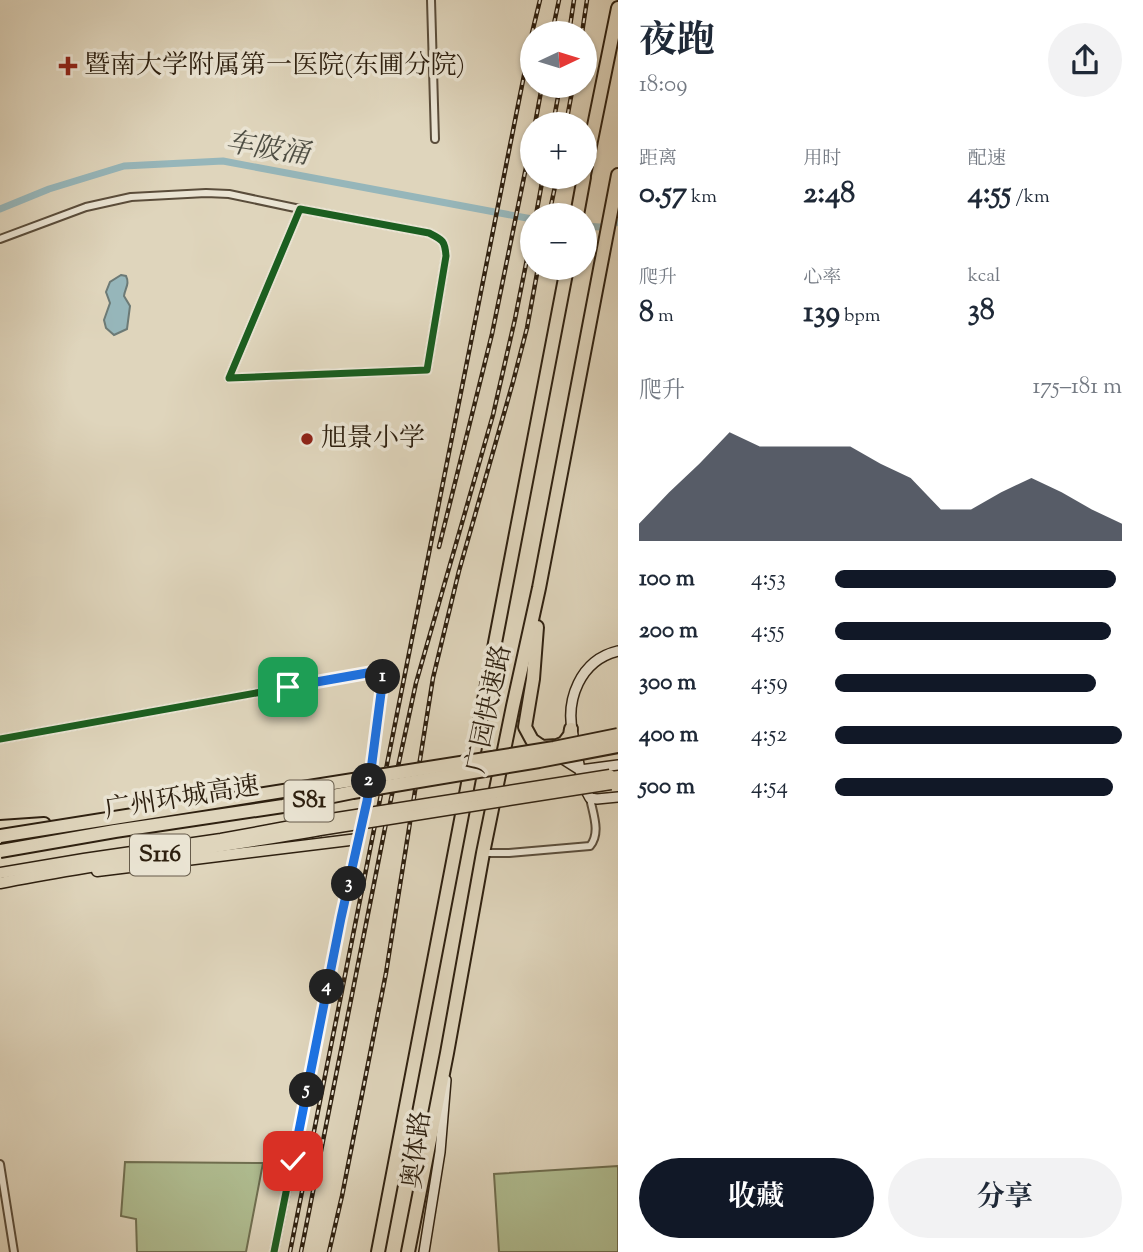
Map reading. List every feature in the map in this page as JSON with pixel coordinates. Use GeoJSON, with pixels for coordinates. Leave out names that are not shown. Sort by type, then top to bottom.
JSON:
{"type":"FeatureCollection","features":[{"type":"Feature","properties":{"kind":"highway"},"geometry":{"type":"LineString","coordinates":[[610,45],[617,0]]}},
{"type":"Feature","properties":{"kind":"highway"},"geometry":{"type":"LineString","coordinates":[[597,112],[618,8]]}},
{"type":"Feature","properties":{"kind":"highway","name":"广园快速路"},"geometry":{"type":"LineString","coordinates":[[408,1252],[483,853],[540,588],[617,180]]}},
{"type":"Feature","properties":{"kind":"highway","name":"广园快速路"},"geometry":{"type":"LineString","coordinates":[[378,1252],[565,280]]}},
{"type":"Feature","properties":{"kind":"highway"},"geometry":{"type":"LineString","coordinates":[[540,588],[534,671],[524,727],[537,745],[550,748],[564,743],[571,729]]}},
{"type":"Feature","properties":{"kind":"highway","name":"广州环城高速"},"geometry":{"type":"LineString","coordinates":[[0,836],[550,748],[617,741]]}},
{"type":"Feature","properties":{"kind":"highway","name":"广州环城高速"},"geometry":{"type":"LineString","coordinates":[[0,851],[283,806],[539,761],[617,741]]}},
{"type":"Feature","properties":{"kind":"highway"},"geometry":{"type":"LineString","coordinates":[[0,827],[76,823]]}},
{"type":"Feature","properties":{"kind":"main road","name":"S116"},"geometry":{"type":"LineString","coordinates":[[0,883],[122,860],[221,847],[443,800],[614,779]]}},
{"type":"Feature","properties":{"kind":"main road","name":"S116"},"geometry":{"type":"LineString","coordinates":[[0,873],[319,826]]}},
{"type":"Feature","properties":{"kind":"main road"},"geometry":{"type":"LineString","coordinates":[[69,870],[79,873],[358,839]]}},
{"type":"Feature","properties":{"kind":"street"},"geometry":{"type":"LineString","coordinates":[[431,0],[435,139]]}},
{"type":"Feature","properties":{"kind":"street"},"geometry":{"type":"LineString","coordinates":[[0,239],[86,207],[131,197],[206,193],[229,194],[429,233],[440,238],[445,244],[446,256],[427,370],[229,378],[300,209]]}},
{"type":"Feature","properties":{"kind":"street"},"geometry":{"type":"LineString","coordinates":[[483,853],[590,846],[595,840],[590,799],[583,785],[571,729],[570,710],[582,674],[591,664],[618,651]]}},
{"type":"Feature","properties":{"kind":"street"},"geometry":{"type":"LineString","coordinates":[[0,739],[384,670],[367,801],[274,1252]]}},
{"type":"Feature","properties":{"kind":"street"},"geometry":{"type":"LineString","coordinates":[[550,748],[580,770],[618,765]]}},
{"type":"Feature","properties":{"kind":"street"},"geometry":{"type":"LineString","coordinates":[[590,799],[618,797]]}},
{"type":"Feature","properties":{"kind":"street","name":"奥体路"},"geometry":{"type":"LineString","coordinates":[[424,1252],[443,1132],[447,1053]]}},
{"type":"Feature","properties":{"kind":"street"},"geometry":{"type":"LineString","coordinates":[[0,1164],[14,1252]]}},
{"type":"Feature","properties":{"kind":"green space"},"geometry":{"type":"Polygon","coordinates":[[[125,1162],[263,1163],[246,1252],[137,1252],[136,1219],[121,1216],[125,1162]]]}},
{"type":"Feature","properties":{"kind":"green space"},"geometry":{"type":"Polygon","coordinates":[[[618,1166],[618,1252],[499,1252],[494,1174],[618,1166]]]}},
{"type":"Feature","properties":{"kind":"water"},"geometry":{"type":"Polygon","coordinates":[[[121,275],[127,279],[124,296],[130,306],[127,329],[114,335],[106,328],[104,320],[110,303],[106,292],[110,282],[121,275]]]}},
{"type":"Feature","properties":{"kind":"waterway","name":"车陂涌"},"geometry":{"type":"LineString","coordinates":[[0,209],[49,189],[124,166],[223,161],[520,217]]}},
{"type":"Feature","properties":{"kind":"waterway","name":"车陂涌"},"geometry":{"type":"LineString","coordinates":[[597,227],[618,222]]}},
{"type":"Feature","properties":{"kind":"railway"},"geometry":{"type":"LineString","coordinates":[[535,21],[540,0]]}},
{"type":"Feature","properties":{"kind":"railway"},"geometry":{"type":"LineString","coordinates":[[555,21],[559,0]]}},
{"type":"Feature","properties":{"kind":"railway"},"geometry":{"type":"LineString","coordinates":[[571,21],[574,0]]}},
{"type":"Feature","properties":{"kind":"railway"},"geometry":{"type":"LineString","coordinates":[[584,21],[587,0]]}},
{"type":"Feature","properties":{"kind":"railway"},"geometry":{"type":"LineString","coordinates":[[290,1252],[520,95]]}},
{"type":"Feature","properties":{"kind":"railway"},"geometry":{"type":"LineString","coordinates":[[537,112],[540,98]]}},
{"type":"Feature","properties":{"kind":"railway"},"geometry":{"type":"LineString","coordinates":[[555,112],[558,98]]}},
{"type":"Feature","properties":{"kind":"railway"},"geometry":{"type":"LineString","coordinates":[[568,112],[571,98]]}},
{"type":"Feature","properties":{"kind":"railway"},"geometry":{"type":"LineString","coordinates":[[439,547],[492,334],[522,189]]}},
{"type":"Feature","properties":{"kind":"railway"},"geometry":{"type":"LineString","coordinates":[[538,203],[541,189]]}},
{"type":"Feature","properties":{"kind":"railway"},"geometry":{"type":"LineString","coordinates":[[552,203],[554,189]]}},
{"type":"Feature","properties":{"kind":"railway"},"geometry":{"type":"LineString","coordinates":[[301,1252],[416,683],[493,415],[523,280]]}},
{"type":"Feature","properties":{"kind":"railway"},"geometry":{"type":"LineString","coordinates":[[329,1252],[386,973],[433,678],[459,571],[527,328],[536,280]]}},
{"type":"Feature","properties":{"kind":"cycle path"},"geometry":{"type":"LineString","coordinates":[[300,209],[429,233],[442,242],[446,256],[427,370],[229,378],[300,209]]}},
{"type":"Feature","properties":{"kind":"cycle path"},"geometry":{"type":"LineString","coordinates":[[0,739],[384,670],[367,801],[274,1252]]}},
{"type":"Feature","properties":{"kind":"place","name":"暨南大学附属第一医院(东圃分院)"},"geometry":{"type":"Point","coordinates":[68,66]}},
{"type":"Feature","properties":{"kind":"place","name":"旭景小学"},"geometry":{"type":"Point","coordinates":[307,439]}},
{"type":"Feature","properties":{"kind":"route"},"geometry":{"type":"LineString","coordinates":[[288,687],[384,670],[367,801],[293,1161]]}}]}
